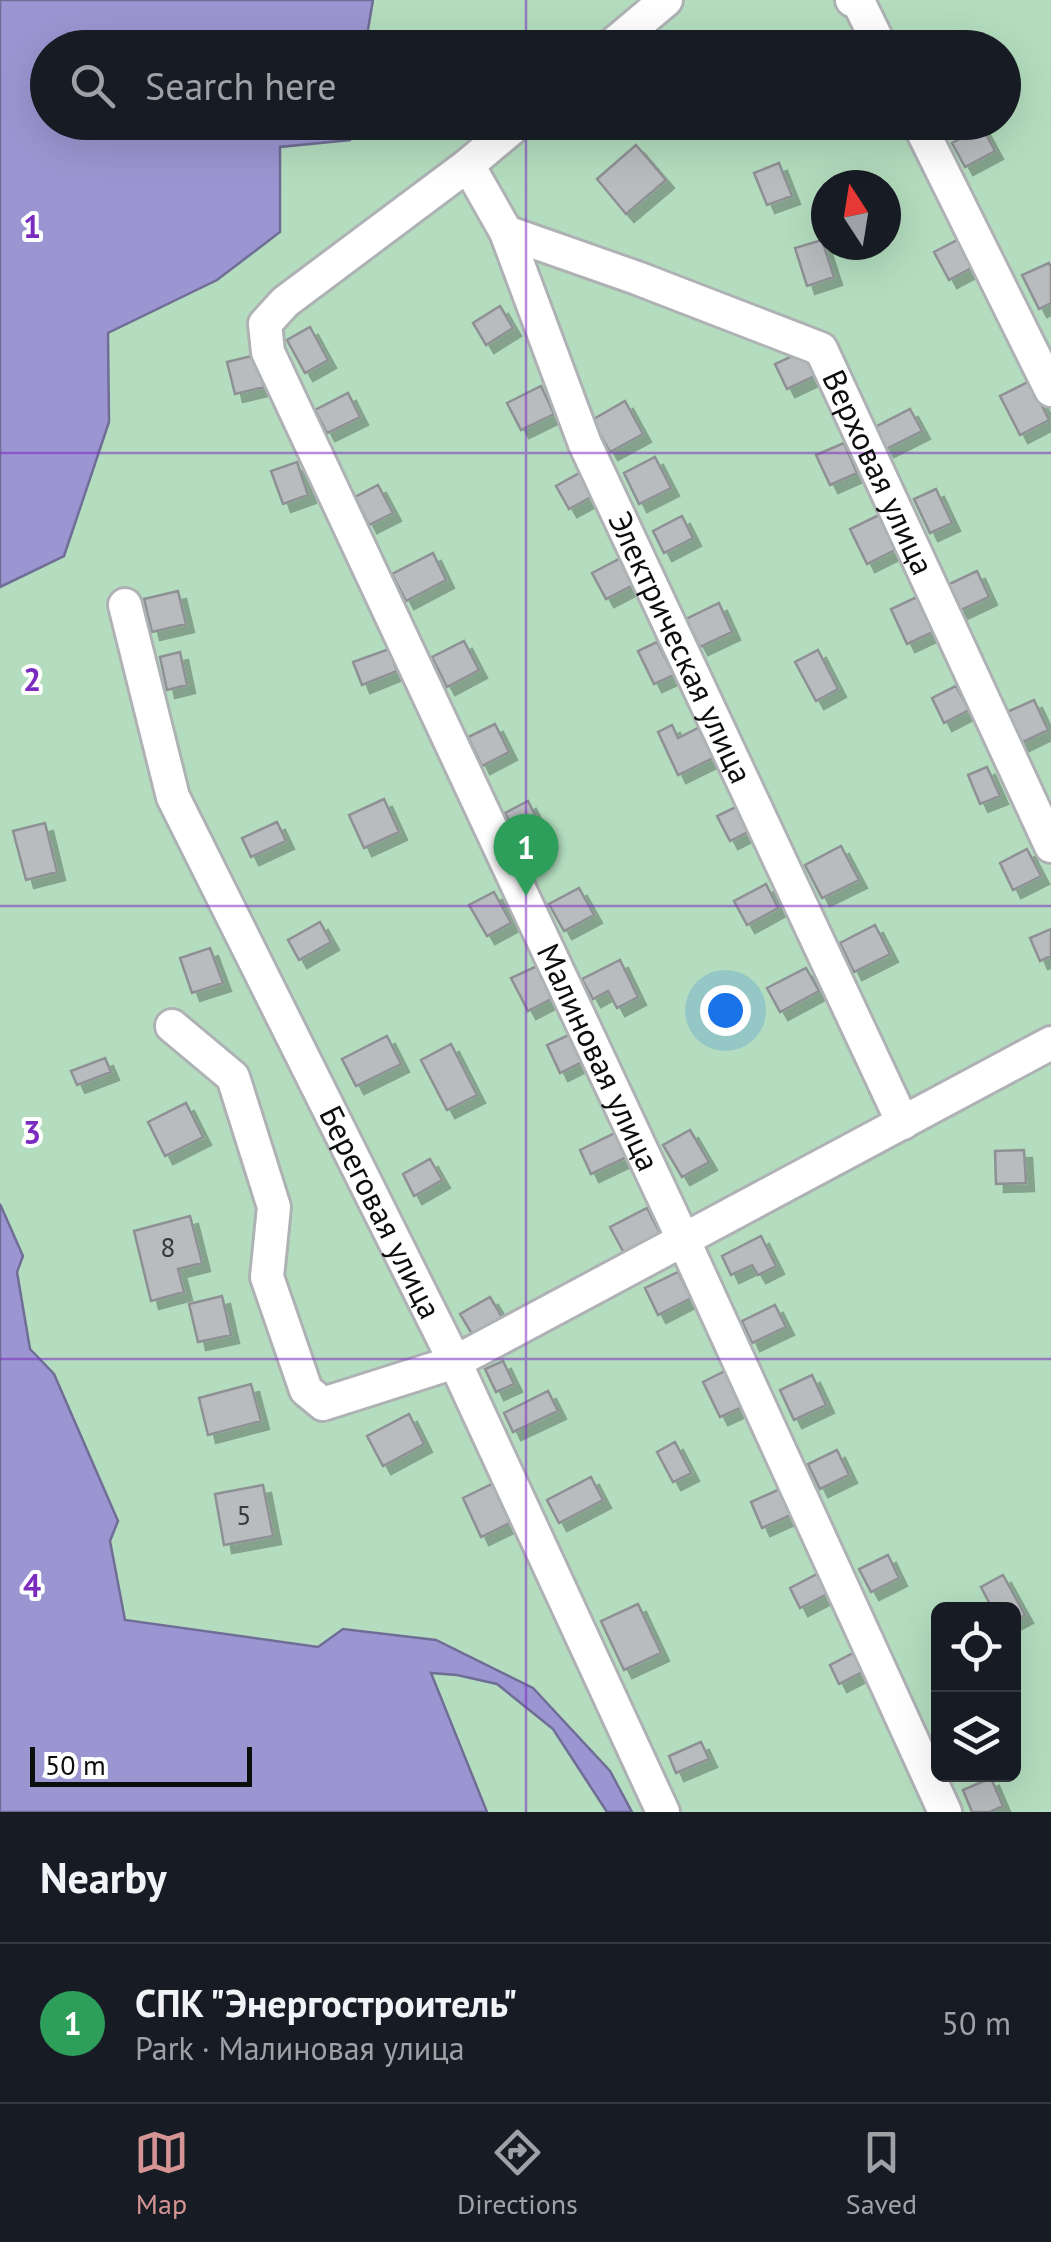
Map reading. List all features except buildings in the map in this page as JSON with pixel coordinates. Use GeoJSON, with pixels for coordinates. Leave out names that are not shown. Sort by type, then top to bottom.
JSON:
{"type":"FeatureCollection","features":[{"type":"Feature","properties":{"kind":"street"},"geometry":{"type":"LineString","coordinates":[[630,30],[666,0]]}},
{"type":"Feature","properties":{"kind":"street"},"geometry":{"type":"LineString","coordinates":[[852,0],[859,4],[872,30]]}},
{"type":"Feature","properties":{"kind":"street","name":"Малиновая улица"},"geometry":{"type":"LineString","coordinates":[[498,140],[285,302],[266,324],[268,352],[684,1241],[945,1812]]}},
{"type":"Feature","properties":{"kind":"street"},"geometry":{"type":"LineString","coordinates":[[927,140],[1051,390]]}},
{"type":"Feature","properties":{"kind":"street","name":"Электрическая улица"},"geometry":{"type":"LineString","coordinates":[[468,165],[506,232],[585,444],[903,1124]]}},
{"type":"Feature","properties":{"kind":"street","name":"Верховая улица"},"geometry":{"type":"LineString","coordinates":[[506,232],[820,349],[1051,846]]}},
{"type":"Feature","properties":{"kind":"street","name":"Береговая улица"},"geometry":{"type":"LineString","coordinates":[[125,605],[173,797],[455,1362],[664,1812]]}},
{"type":"Feature","properties":{"kind":"street"},"geometry":{"type":"LineString","coordinates":[[172,1026],[233,1077],[274,1207],[267,1277],[306,1390],[323,1404],[455,1362],[1051,1043]]}},
{"type":"Feature","properties":{"kind":"green space"},"geometry":{"type":"Polygon","coordinates":[[[373,0],[1051,0],[1051,1812],[632,1812],[610,1771],[533,1688],[319,1647],[125,1620],[110,1541],[54,1374],[30,1349],[17,1272],[23,1255],[0,1204],[0,587],[64,556],[109,422],[108,333],[217,280],[280,147],[349,140],[1021,140],[1021,30],[368,30],[373,0]]]}},
{"type":"Feature","properties":{"kind":"green space"},"geometry":{"type":"Polygon","coordinates":[[[430,1673],[497,1683],[553,1729],[607,1812],[487,1812],[430,1673]]]}},
{"type":"Feature","properties":{"kind":"shaded area"},"geometry":{"type":"Polygon","coordinates":[[[0,0],[373,0],[368,30],[30,30],[30,140],[350,140],[280,147],[280,232],[217,280],[108,333],[109,422],[64,556],[0,587],[0,0]]]}},
{"type":"Feature","properties":{"kind":"shaded area"},"geometry":{"type":"Polygon","coordinates":[[[0,1204],[23,1256],[17,1272],[30,1349],[54,1374],[118,1521],[110,1541],[125,1620],[318,1647],[343,1629],[436,1640],[533,1688],[610,1771],[632,1812],[607,1812],[553,1729],[497,1684],[431,1673],[487,1812],[0,1812],[0,1204]]]}},
{"type":"Feature","properties":{"kind":"place","name":"СПК \"Энергостроитель\""},"geometry":{"type":"Point","coordinates":[526,896]}}]}
